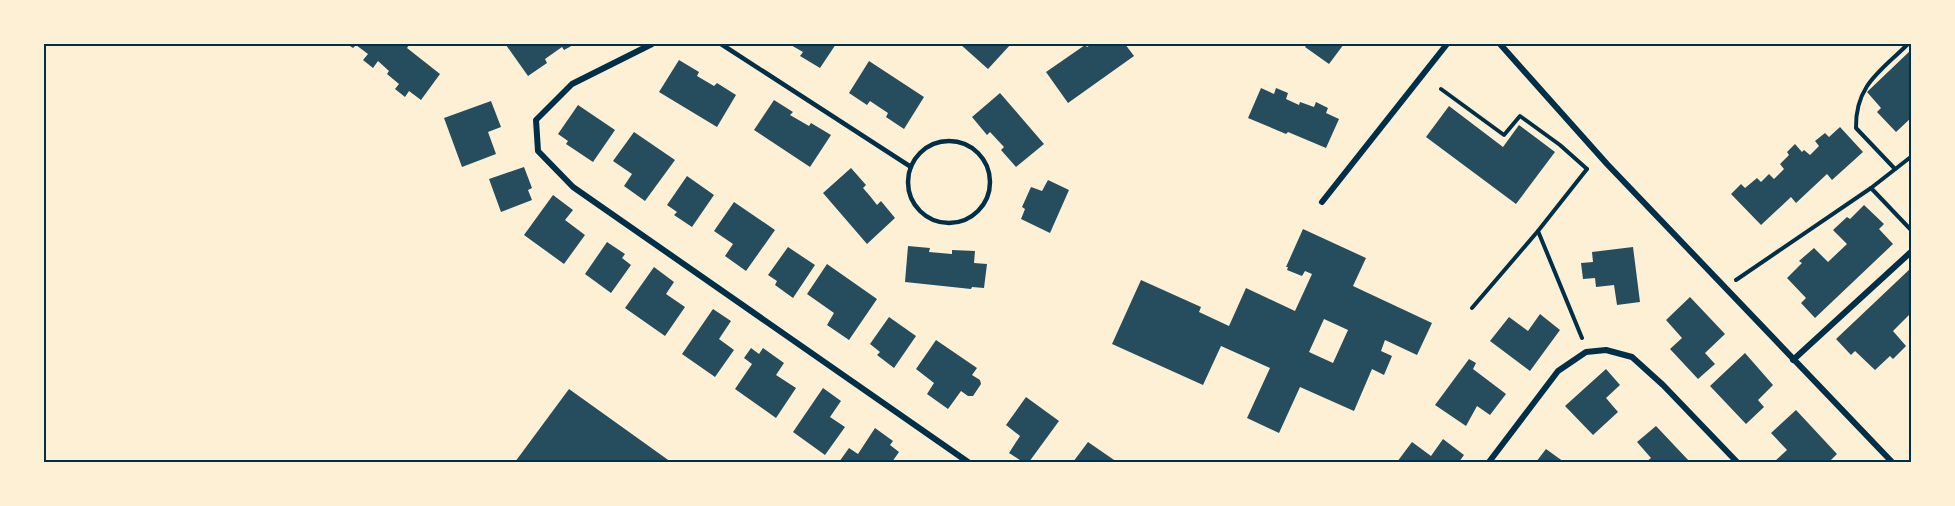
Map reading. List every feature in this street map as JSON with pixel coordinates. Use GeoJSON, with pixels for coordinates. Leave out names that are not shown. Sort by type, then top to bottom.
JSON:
{"type":"FeatureCollection","features":[{"type":"Feature","properties":{"kind":"street"},"geometry":{"type":"LineString","coordinates":[[652,44],[572,84],[537,120],[538,151],[573,188],[968,462]]}},
{"type":"Feature","properties":{"kind":"street"},"geometry":{"type":"LineString","coordinates":[[1322,202],[1447,44]]}},
{"type":"Feature","properties":{"kind":"street"},"geometry":{"type":"LineString","coordinates":[[1500,44],[1607,164],[1892,462]]}},
{"type":"Feature","properties":{"kind":"street"},"geometry":{"type":"LineString","coordinates":[[1793,360],[1911,251]]}},
{"type":"Feature","properties":{"kind":"street"},"geometry":{"type":"LineString","coordinates":[[1490,462],[1558,371],[1586,352],[1606,350],[1632,357],[1664,385],[1737,462]]}},
{"type":"Feature","properties":{"kind":"lane"},"geometry":{"type":"LineString","coordinates":[[721,44],[911,167]]}},
{"type":"Feature","properties":{"kind":"lane"},"geometry":{"type":"LineString","coordinates":[[957,142],[965,144],[977,152],[987,166],[991,180],[989,194],[980,210],[966,221],[952,224],[934,221],[921,213],[911,199],[908,185],[911,167],[919,155],[933,144],[957,142]]}},
{"type":"Feature","properties":{"kind":"path"},"geometry":{"type":"LineString","coordinates":[[1895,169],[1856,128],[1856,111],[1864,88],[1908,44]]}},
{"type":"Feature","properties":{"kind":"path"},"geometry":{"type":"LineString","coordinates":[[1441,89],[1504,135],[1520,116],[1560,145],[1594,175]]}},
{"type":"Feature","properties":{"kind":"path"},"geometry":{"type":"LineString","coordinates":[[1726,287],[1871,188],[1911,156]]}},
{"type":"Feature","properties":{"kind":"path"},"geometry":{"type":"LineString","coordinates":[[1472,308],[1587,169]]}},
{"type":"Feature","properties":{"kind":"path"},"geometry":{"type":"LineString","coordinates":[[1871,188],[1911,231]]}},
{"type":"Feature","properties":{"kind":"path"},"geometry":{"type":"LineString","coordinates":[[1538,231],[1586,352]]}},
{"type":"Feature","properties":{"kind":"building"},"geometry":{"type":"Polygon","coordinates":[[[347,44],[407,44],[409,45],[407,48],[440,74],[421,100],[409,91],[405,97],[395,89],[399,84],[387,74],[389,71],[378,61],[373,68],[363,60],[368,54],[356,45],[353,48],[347,44]]]}},
{"type":"Feature","properties":{"kind":"building"},"geometry":{"type":"Polygon","coordinates":[[[575,44],[564,50],[562,47],[545,59],[547,63],[528,76],[506,45],[575,44]]]}},
{"type":"Feature","properties":{"kind":"building"},"geometry":{"type":"Polygon","coordinates":[[[789,44],[836,44],[820,68],[800,56],[803,52],[789,44]]]}},
{"type":"Feature","properties":{"kind":"building"},"geometry":{"type":"Polygon","coordinates":[[[960,44],[1011,44],[988,69],[960,44]]]}},
{"type":"Feature","properties":{"kind":"building"},"geometry":{"type":"Polygon","coordinates":[[[1092,44],[1125,44],[1134,56],[1068,103],[1046,72],[1085,45],[1087,47],[1092,44]]]}},
{"type":"Feature","properties":{"kind":"building"},"geometry":{"type":"Polygon","coordinates":[[[1307,44],[1344,44],[1329,64],[1305,47],[1307,44]]]}},
{"type":"Feature","properties":{"kind":"building"},"geometry":{"type":"Polygon","coordinates":[[[1911,50],[1911,118],[1896,132],[1877,112],[1881,108],[1867,92],[1911,50]]]}},
{"type":"Feature","properties":{"kind":"building"},"geometry":{"type":"Polygon","coordinates":[[[679,60],[699,72],[697,76],[714,86],[717,83],[736,95],[717,127],[659,92],[679,60]]]}},
{"type":"Feature","properties":{"kind":"building"},"geometry":{"type":"Polygon","coordinates":[[[869,61],[924,97],[904,129],[886,117],[888,113],[870,101],[867,105],[849,93],[869,61]]]}},
{"type":"Feature","properties":{"kind":"building"},"geometry":{"type":"Polygon","coordinates":[[[1261,88],[1274,94],[1276,88],[1288,93],[1286,99],[1299,105],[1300,102],[1314,107],[1316,102],[1328,108],[1326,113],[1339,119],[1326,148],[1248,118],[1261,88]]]}},
{"type":"Feature","properties":{"kind":"building"},"geometry":{"type":"Polygon","coordinates":[[[1000,93],[1044,144],[1016,167],[1001,150],[1004,147],[990,132],[987,135],[972,117],[1000,93]]]}},
{"type":"Feature","properties":{"kind":"building"},"geometry":{"type":"Polygon","coordinates":[[[774,100],[793,112],[790,115],[809,126],[811,123],[831,135],[810,167],[754,130],[774,100]]]}},
{"type":"Feature","properties":{"kind":"building"},"geometry":{"type":"Polygon","coordinates":[[[491,101],[501,127],[488,132],[496,154],[462,167],[444,118],[491,101]]]}},
{"type":"Feature","properties":{"kind":"building"},"geometry":{"type":"Polygon","coordinates":[[[578,105],[615,130],[593,162],[566,144],[568,141],[558,134],[578,105]]]}},
{"type":"Feature","properties":{"kind":"building"},"geometry":{"type":"Polygon","coordinates":[[[1449,106],[1503,147],[1519,125],[1555,152],[1516,204],[1426,137],[1449,106]]]}},
{"type":"Feature","properties":{"kind":"building"},"geometry":{"type":"Polygon","coordinates":[[[1840,127],[1863,152],[1832,180],[1827,174],[1796,203],[1791,197],[1761,225],[1731,194],[1741,184],[1745,188],[1757,178],[1761,182],[1769,174],[1774,179],[1784,169],[1780,164],[1795,144],[1802,152],[1804,150],[1810,155],[1819,146],[1815,141],[1825,133],[1829,137],[1840,127]]]}},
{"type":"Feature","properties":{"kind":"building"},"geometry":{"type":"Polygon","coordinates":[[[634,132],[675,160],[645,201],[624,186],[632,174],[613,161],[634,132]]]}},
{"type":"Feature","properties":{"kind":"building"},"geometry":{"type":"Polygon","coordinates":[[[524,167],[532,188],[528,190],[532,200],[501,212],[489,179],[524,167]]]}},
{"type":"Feature","properties":{"kind":"building"},"geometry":{"type":"Polygon","coordinates":[[[851,168],[866,185],[863,188],[877,205],[881,201],[895,218],[867,244],[823,193],[851,168]]]}},
{"type":"Feature","properties":{"kind":"building"},"geometry":{"type":"Polygon","coordinates":[[[687,176],[714,195],[692,227],[674,215],[677,212],[667,205],[687,176]]]}},
{"type":"Feature","properties":{"kind":"building"},"geometry":{"type":"Polygon","coordinates":[[[1048,180],[1069,190],[1050,233],[1021,219],[1025,209],[1022,207],[1031,187],[1042,191],[1048,180]]]}},
{"type":"Feature","properties":{"kind":"building"},"geometry":{"type":"Polygon","coordinates":[[[553,195],[573,210],[565,220],[585,235],[564,264],[524,235],[553,195]]]}},
{"type":"Feature","properties":{"kind":"building"},"geometry":{"type":"Polygon","coordinates":[[[734,202],[775,230],[746,271],[725,256],[733,244],[714,231],[734,202]]]}},
{"type":"Feature","properties":{"kind":"building"},"geometry":{"type":"Polygon","coordinates":[[[1864,205],[1884,224],[1879,229],[1893,244],[1815,318],[1801,303],[1806,298],[1787,278],[1802,263],[1799,261],[1814,248],[1828,262],[1847,244],[1833,230],[1847,217],[1850,219],[1864,205]]]}},
{"type":"Feature","properties":{"kind":"building"},"geometry":{"type":"Polygon","coordinates":[[[1303,229],[1366,258],[1353,286],[1432,323],[1417,355],[1385,340],[1381,351],[1392,356],[1384,375],[1372,369],[1354,411],[1300,387],[1279,433],[1247,418],[1270,368],[1221,346],[1203,385],[1112,344],[1141,280],[1201,307],[1199,312],[1229,326],[1246,288],[1295,311],[1312,274],[1305,271],[1302,276],[1287,270],[1288,267],[1286,267],[1303,229]],[[1324,319],[1309,352],[1333,363],[1348,330],[1324,319]]]}},
{"type":"Feature","properties":{"kind":"building"},"geometry":{"type":"Polygon","coordinates":[[[607,242],[625,254],[622,258],[631,265],[611,293],[585,274],[607,242]]]}},
{"type":"Feature","properties":{"kind":"building"},"geometry":{"type":"Polygon","coordinates":[[[908,246],[930,248],[929,252],[952,254],[952,250],[975,251],[974,263],[987,264],[984,288],[972,287],[971,289],[905,282],[908,246]]]}},
{"type":"Feature","properties":{"kind":"building"},"geometry":{"type":"Polygon","coordinates":[[[788,247],[815,265],[793,298],[775,285],[777,281],[768,275],[788,247]]]}},
{"type":"Feature","properties":{"kind":"building"},"geometry":{"type":"Polygon","coordinates":[[[1633,247],[1640,302],[1617,305],[1614,285],[1596,287],[1595,278],[1583,279],[1581,263],[1593,262],[1592,252],[1633,247]]]}},
{"type":"Feature","properties":{"kind":"building"},"geometry":{"type":"Polygon","coordinates":[[[827,264],[877,299],[849,340],[827,325],[834,313],[807,294],[827,264]]]}},
{"type":"Feature","properties":{"kind":"building"},"geometry":{"type":"Polygon","coordinates":[[[654,267],[674,282],[666,294],[685,307],[665,336],[625,308],[654,267]]]}},
{"type":"Feature","properties":{"kind":"building"},"geometry":{"type":"Polygon","coordinates":[[[1911,268],[1911,313],[1893,331],[1906,346],[1893,359],[1890,356],[1875,370],[1855,351],[1851,355],[1836,339],[1911,268]]]}},
{"type":"Feature","properties":{"kind":"building"},"geometry":{"type":"Polygon","coordinates":[[[1690,297],[1725,334],[1705,353],[1715,364],[1698,379],[1670,349],[1682,338],[1666,320],[1690,297]]]}},
{"type":"Feature","properties":{"kind":"building"},"geometry":{"type":"Polygon","coordinates":[[[713,309],[731,321],[719,339],[734,350],[715,377],[682,354],[713,309]]]}},
{"type":"Feature","properties":{"kind":"building"},"geometry":{"type":"Polygon","coordinates":[[[1540,314],[1560,330],[1530,371],[1490,341],[1509,317],[1528,331],[1540,314]]]}},
{"type":"Feature","properties":{"kind":"building"},"geometry":{"type":"Polygon","coordinates":[[[889,317],[916,336],[894,368],[877,355],[880,352],[870,344],[889,317]]]}},
{"type":"Feature","properties":{"kind":"building"},"geometry":{"type":"Polygon","coordinates":[[[936,340],[977,368],[972,375],[980,380],[981,384],[973,396],[968,396],[961,391],[948,409],[927,394],[934,383],[916,369],[936,340]]]}},
{"type":"Feature","properties":{"kind":"building"},"geometry":{"type":"Polygon","coordinates":[[[751,348],[759,354],[763,348],[784,363],[776,375],[796,388],[776,418],[735,389],[752,364],[744,358],[751,348]]]}},
{"type":"Feature","properties":{"kind":"building"},"geometry":{"type":"Polygon","coordinates":[[[1745,353],[1773,385],[1758,400],[1764,407],[1746,424],[1710,386],[1745,353]]]}},
{"type":"Feature","properties":{"kind":"building"},"geometry":{"type":"Polygon","coordinates":[[[1469,359],[1476,363],[1473,369],[1506,394],[1490,415],[1477,406],[1466,426],[1435,405],[1469,359]]]}},
{"type":"Feature","properties":{"kind":"building"},"geometry":{"type":"Polygon","coordinates":[[[1606,369],[1620,385],[1606,398],[1618,412],[1593,435],[1565,406],[1606,369]]]}},
{"type":"Feature","properties":{"kind":"building"},"geometry":{"type":"Polygon","coordinates":[[[823,388],[841,401],[830,417],[845,427],[825,455],[793,432],[823,388]]]}},
{"type":"Feature","properties":{"kind":"building"},"geometry":{"type":"Polygon","coordinates":[[[569,389],[671,462],[515,462],[569,389]]]}},
{"type":"Feature","properties":{"kind":"building"},"geometry":{"type":"Polygon","coordinates":[[[1026,397],[1059,421],[1029,462],[1023,462],[1009,453],[1020,436],[1006,425],[1026,397]]]}},
{"type":"Feature","properties":{"kind":"building"},"geometry":{"type":"Polygon","coordinates":[[[1796,410],[1837,454],[1829,462],[1775,461],[1787,450],[1771,433],[1796,410]]]}},
{"type":"Feature","properties":{"kind":"building"},"geometry":{"type":"Polygon","coordinates":[[[1656,426],[1690,462],[1646,462],[1651,458],[1637,442],[1656,426]]]}},
{"type":"Feature","properties":{"kind":"building"},"geometry":{"type":"Polygon","coordinates":[[[875,428],[893,441],[890,445],[899,452],[892,462],[839,462],[849,448],[858,454],[875,428]]]}},
{"type":"Feature","properties":{"kind":"building"},"geometry":{"type":"Polygon","coordinates":[[[1443,439],[1464,455],[1459,462],[1397,462],[1412,442],[1431,456],[1443,439]]]}},
{"type":"Feature","properties":{"kind":"building"},"geometry":{"type":"Polygon","coordinates":[[[1088,442],[1117,462],[1073,462],[1088,442]]]}},
{"type":"Feature","properties":{"kind":"building"},"geometry":{"type":"Polygon","coordinates":[[[1546,449],[1564,462],[1536,462],[1546,449]]]}}]}
